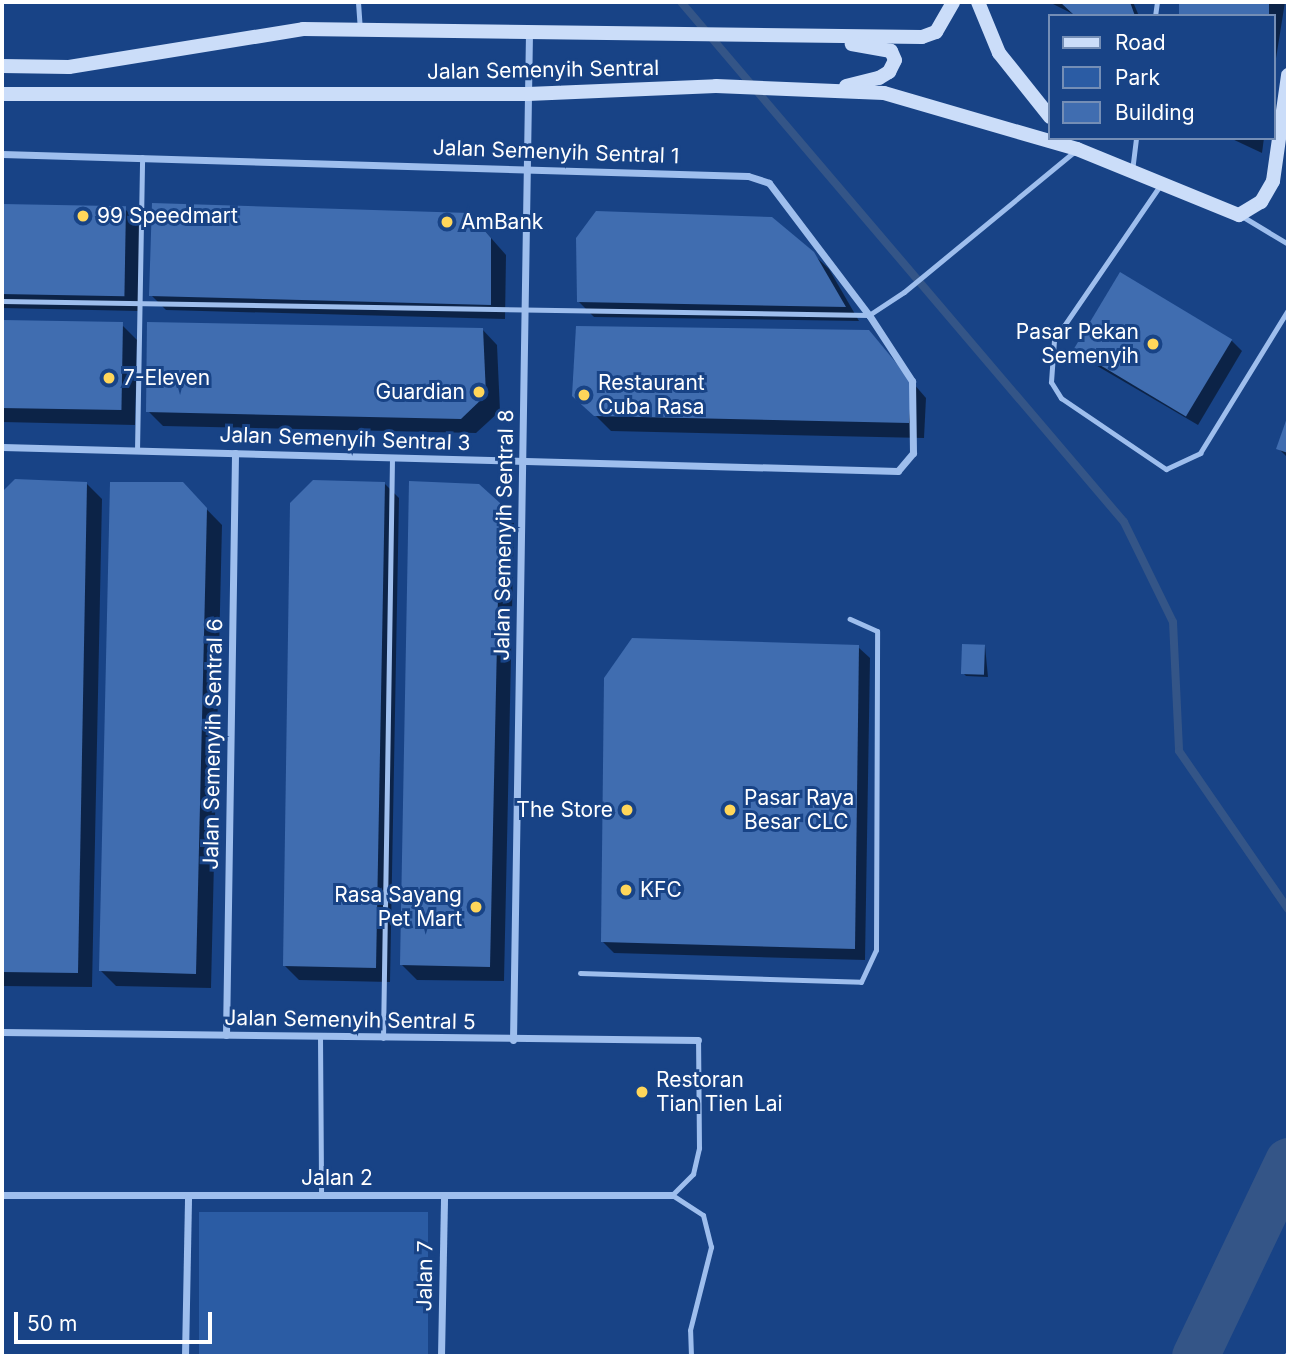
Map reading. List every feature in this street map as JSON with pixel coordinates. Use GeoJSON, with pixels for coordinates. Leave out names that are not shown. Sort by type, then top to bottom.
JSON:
{"type":"FeatureCollection","features":[{"type":"Feature","properties":{"kind":"street","name":"Jalan Semenyih Sentral"},"geometry":{"type":"LineString","coordinates":[[2,66],[69,66],[255,35],[360,29],[922,37],[936,32],[953,2]]}},
{"type":"Feature","properties":{"kind":"street"},"geometry":{"type":"LineString","coordinates":[[978,2],[999,52],[1048,114]]}},
{"type":"Feature","properties":{"kind":"street","name":"Jalan Semenyih Sentral 8"},"geometry":{"type":"LineString","coordinates":[[513,1040],[529,31]]}},
{"type":"Feature","properties":{"kind":"street"},"geometry":{"type":"LineString","coordinates":[[784,35],[891,51],[895,60],[889,72],[879,78],[833,89]]}},
{"type":"Feature","properties":{"kind":"street"},"geometry":{"type":"LineString","coordinates":[[1239,215],[1261,202],[1273,181],[1288,79]]}},
{"type":"Feature","properties":{"kind":"street","name":"Jalan Semenyih Sentral"},"geometry":{"type":"LineString","coordinates":[[2,94],[528,94],[716,86],[833,89],[895,96],[1048,137]]}},
{"type":"Feature","properties":{"kind":"street","name":"Jalan Semenyih Sentral"},"geometry":{"type":"LineString","coordinates":[[1073,144],[1239,215]]}},
{"type":"Feature","properties":{"kind":"street","name":"Jalan Semenyih Sentral 1"},"geometry":{"type":"LineString","coordinates":[[2,154],[527,167],[748,176],[768,183],[869,316],[912,381],[914,453],[898,471]]}},
{"type":"Feature","properties":{"kind":"street","name":"Jalan Semenyih Sentral 3"},"geometry":{"type":"LineString","coordinates":[[2,447],[898,471]]}},
{"type":"Feature","properties":{"kind":"street","name":"Jalan Semenyih Sentral 6"},"geometry":{"type":"LineString","coordinates":[[226,1035],[235,453]]}},
{"type":"Feature","properties":{"kind":"street","name":"Jalan Semenyih Sentral 5"},"geometry":{"type":"LineString","coordinates":[[2,1032],[513,1040],[698,1040]]}},
{"type":"Feature","properties":{"kind":"street","name":"Jalan 2"},"geometry":{"type":"LineString","coordinates":[[2,1195],[673,1195]]}},
{"type":"Feature","properties":{"kind":"street"},"geometry":{"type":"LineString","coordinates":[[185,1356],[188,1195]]}},
{"type":"Feature","properties":{"kind":"street","name":"Jalan 7"},"geometry":{"type":"LineString","coordinates":[[441,1356],[444,1196]]}},
{"type":"Feature","properties":{"kind":"lane"},"geometry":{"type":"LineString","coordinates":[[358,2],[360,29]]}},
{"type":"Feature","properties":{"kind":"lane"},"geometry":{"type":"LineString","coordinates":[[1132,171],[1136,140]]}},
{"type":"Feature","properties":{"kind":"lane"},"geometry":{"type":"LineString","coordinates":[[2,302],[869,316],[939,263],[1073,144]]}},
{"type":"Feature","properties":{"kind":"lane"},"geometry":{"type":"LineString","coordinates":[[137,451],[142,157]]}},
{"type":"Feature","properties":{"kind":"lane"},"geometry":{"type":"LineString","coordinates":[[1161,183],[1054,340],[1051,382],[1062,398],[1166,469],[1200,453],[1288,310]]}},
{"type":"Feature","properties":{"kind":"lane"},"geometry":{"type":"LineString","coordinates":[[1239,215],[1288,244]]}},
{"type":"Feature","properties":{"kind":"lane"},"geometry":{"type":"LineString","coordinates":[[383,1038],[392,457]]}},
{"type":"Feature","properties":{"kind":"lane"},"geometry":{"type":"LineString","coordinates":[[580,973],[862,982],[876,950],[877,631],[850,619]]}},
{"type":"Feature","properties":{"kind":"lane"},"geometry":{"type":"LineString","coordinates":[[320,1037],[321,1195]]}},
{"type":"Feature","properties":{"kind":"lane"},"geometry":{"type":"LineString","coordinates":[[691,1356],[690,1330],[711,1247],[703,1215],[673,1195],[693,1174],[699,1148],[698,1040]]}},
{"type":"Feature","properties":{"kind":"green space"},"geometry":{"type":"Polygon","coordinates":[[[199,1212],[428,1212],[428,1356],[199,1356],[199,1212]]]}},
{"type":"Feature","properties":{"kind":"building"},"geometry":{"type":"Polygon","coordinates":[[[1060,2],[1130,2],[1134,14],[1073,14],[1060,2]]]}},
{"type":"Feature","properties":{"kind":"building"},"geometry":{"type":"Polygon","coordinates":[[[1179,2],[1269,2],[1269,14],[1179,14],[1179,2]]]}},
{"type":"Feature","properties":{"kind":"building"},"geometry":{"type":"Polygon","coordinates":[[[152,203],[469,213],[491,238],[491,305],[149,296],[152,203]]]}},
{"type":"Feature","properties":{"kind":"building"},"geometry":{"type":"Polygon","coordinates":[[[2,204],[126,206],[124,296],[2,294],[2,204]]]}},
{"type":"Feature","properties":{"kind":"building"},"geometry":{"type":"Polygon","coordinates":[[[596,211],[772,217],[814,252],[846,307],[577,302],[576,238],[596,211]]]}},
{"type":"Feature","properties":{"kind":"building","name":"Pasar Pekan Semenyih"},"geometry":{"type":"Polygon","coordinates":[[[1120,272],[1232,339],[1186,417],[1074,349],[1120,272]]]}},
{"type":"Feature","properties":{"kind":"building"},"geometry":{"type":"Polygon","coordinates":[[[2,320],[123,322],[121,410],[2,408],[2,320]]]}},
{"type":"Feature","properties":{"kind":"building"},"geometry":{"type":"Polygon","coordinates":[[[147,322],[483,328],[486,395],[461,419],[146,412],[147,322]]]}},
{"type":"Feature","properties":{"kind":"building"},"geometry":{"type":"Polygon","coordinates":[[[576,326],[869,330],[912,382],[909,423],[594,416],[572,396],[576,326]]]}},
{"type":"Feature","properties":{"kind":"building"},"geometry":{"type":"Polygon","coordinates":[[[1288,415],[1288,453],[1276,449],[1288,415]]]}},
{"type":"Feature","properties":{"kind":"building"},"geometry":{"type":"Polygon","coordinates":[[[15,479],[87,482],[78,973],[2,972],[2,492],[15,479]]]}},
{"type":"Feature","properties":{"kind":"building"},"geometry":{"type":"Polygon","coordinates":[[[313,480],[385,482],[376,968],[283,966],[290,503],[313,480]]]}},
{"type":"Feature","properties":{"kind":"building"},"geometry":{"type":"Polygon","coordinates":[[[409,481],[479,484],[500,503],[490,967],[400,965],[409,481]]]}},
{"type":"Feature","properties":{"kind":"building"},"geometry":{"type":"Polygon","coordinates":[[[110,482],[183,482],[207,508],[196,974],[99,971],[110,482]]]}},
{"type":"Feature","properties":{"kind":"building","name":"Pasar Raya Besar CLC"},"geometry":{"type":"Polygon","coordinates":[[[632,638],[859,645],[855,949],[601,942],[604,678],[632,638]]]}},
{"type":"Feature","properties":{"kind":"building"},"geometry":{"type":"Polygon","coordinates":[[[962,644],[985,645],[984,675],[961,674],[962,644]]]}},
{"type":"Feature","properties":{"kind":"waterway"},"geometry":{"type":"LineString","coordinates":[[681,2],[1124,522],[1173,622],[1179,751],[1288,909]]}},
{"type":"Feature","properties":{"kind":"waterway"},"geometry":{"type":"LineString","coordinates":[[1195,1356],[1288,1161]]}},
{"type":"Feature","properties":{"kind":"place","name":"99 Speedmart"},"geometry":{"type":"Point","coordinates":[83,216]}},
{"type":"Feature","properties":{"kind":"place","name":"AmBank"},"geometry":{"type":"Point","coordinates":[447,222]}},
{"type":"Feature","properties":{"kind":"place","name":"Pasar Pekan Semenyih"},"geometry":{"type":"Point","coordinates":[1153,344]}},
{"type":"Feature","properties":{"kind":"place","name":"7-Eleven"},"geometry":{"type":"Point","coordinates":[109,378]}},
{"type":"Feature","properties":{"kind":"place","name":"Guardian"},"geometry":{"type":"Point","coordinates":[479,392]}},
{"type":"Feature","properties":{"kind":"place","name":"Restaurant Cuba Rasa"},"geometry":{"type":"Point","coordinates":[584,395]}},
{"type":"Feature","properties":{"kind":"place","name":"The Store"},"geometry":{"type":"Point","coordinates":[627,810]}},
{"type":"Feature","properties":{"kind":"place","name":"Pasar Raya Besar CLC"},"geometry":{"type":"Point","coordinates":[730,810]}},
{"type":"Feature","properties":{"kind":"place","name":"KFC"},"geometry":{"type":"Point","coordinates":[626,890]}},
{"type":"Feature","properties":{"kind":"place","name":"Rasa Sayang Pet Mart"},"geometry":{"type":"Point","coordinates":[476,907]}},
{"type":"Feature","properties":{"kind":"place","name":"Restoran Tian Tien Lai"},"geometry":{"type":"Point","coordinates":[642,1092]}}]}
